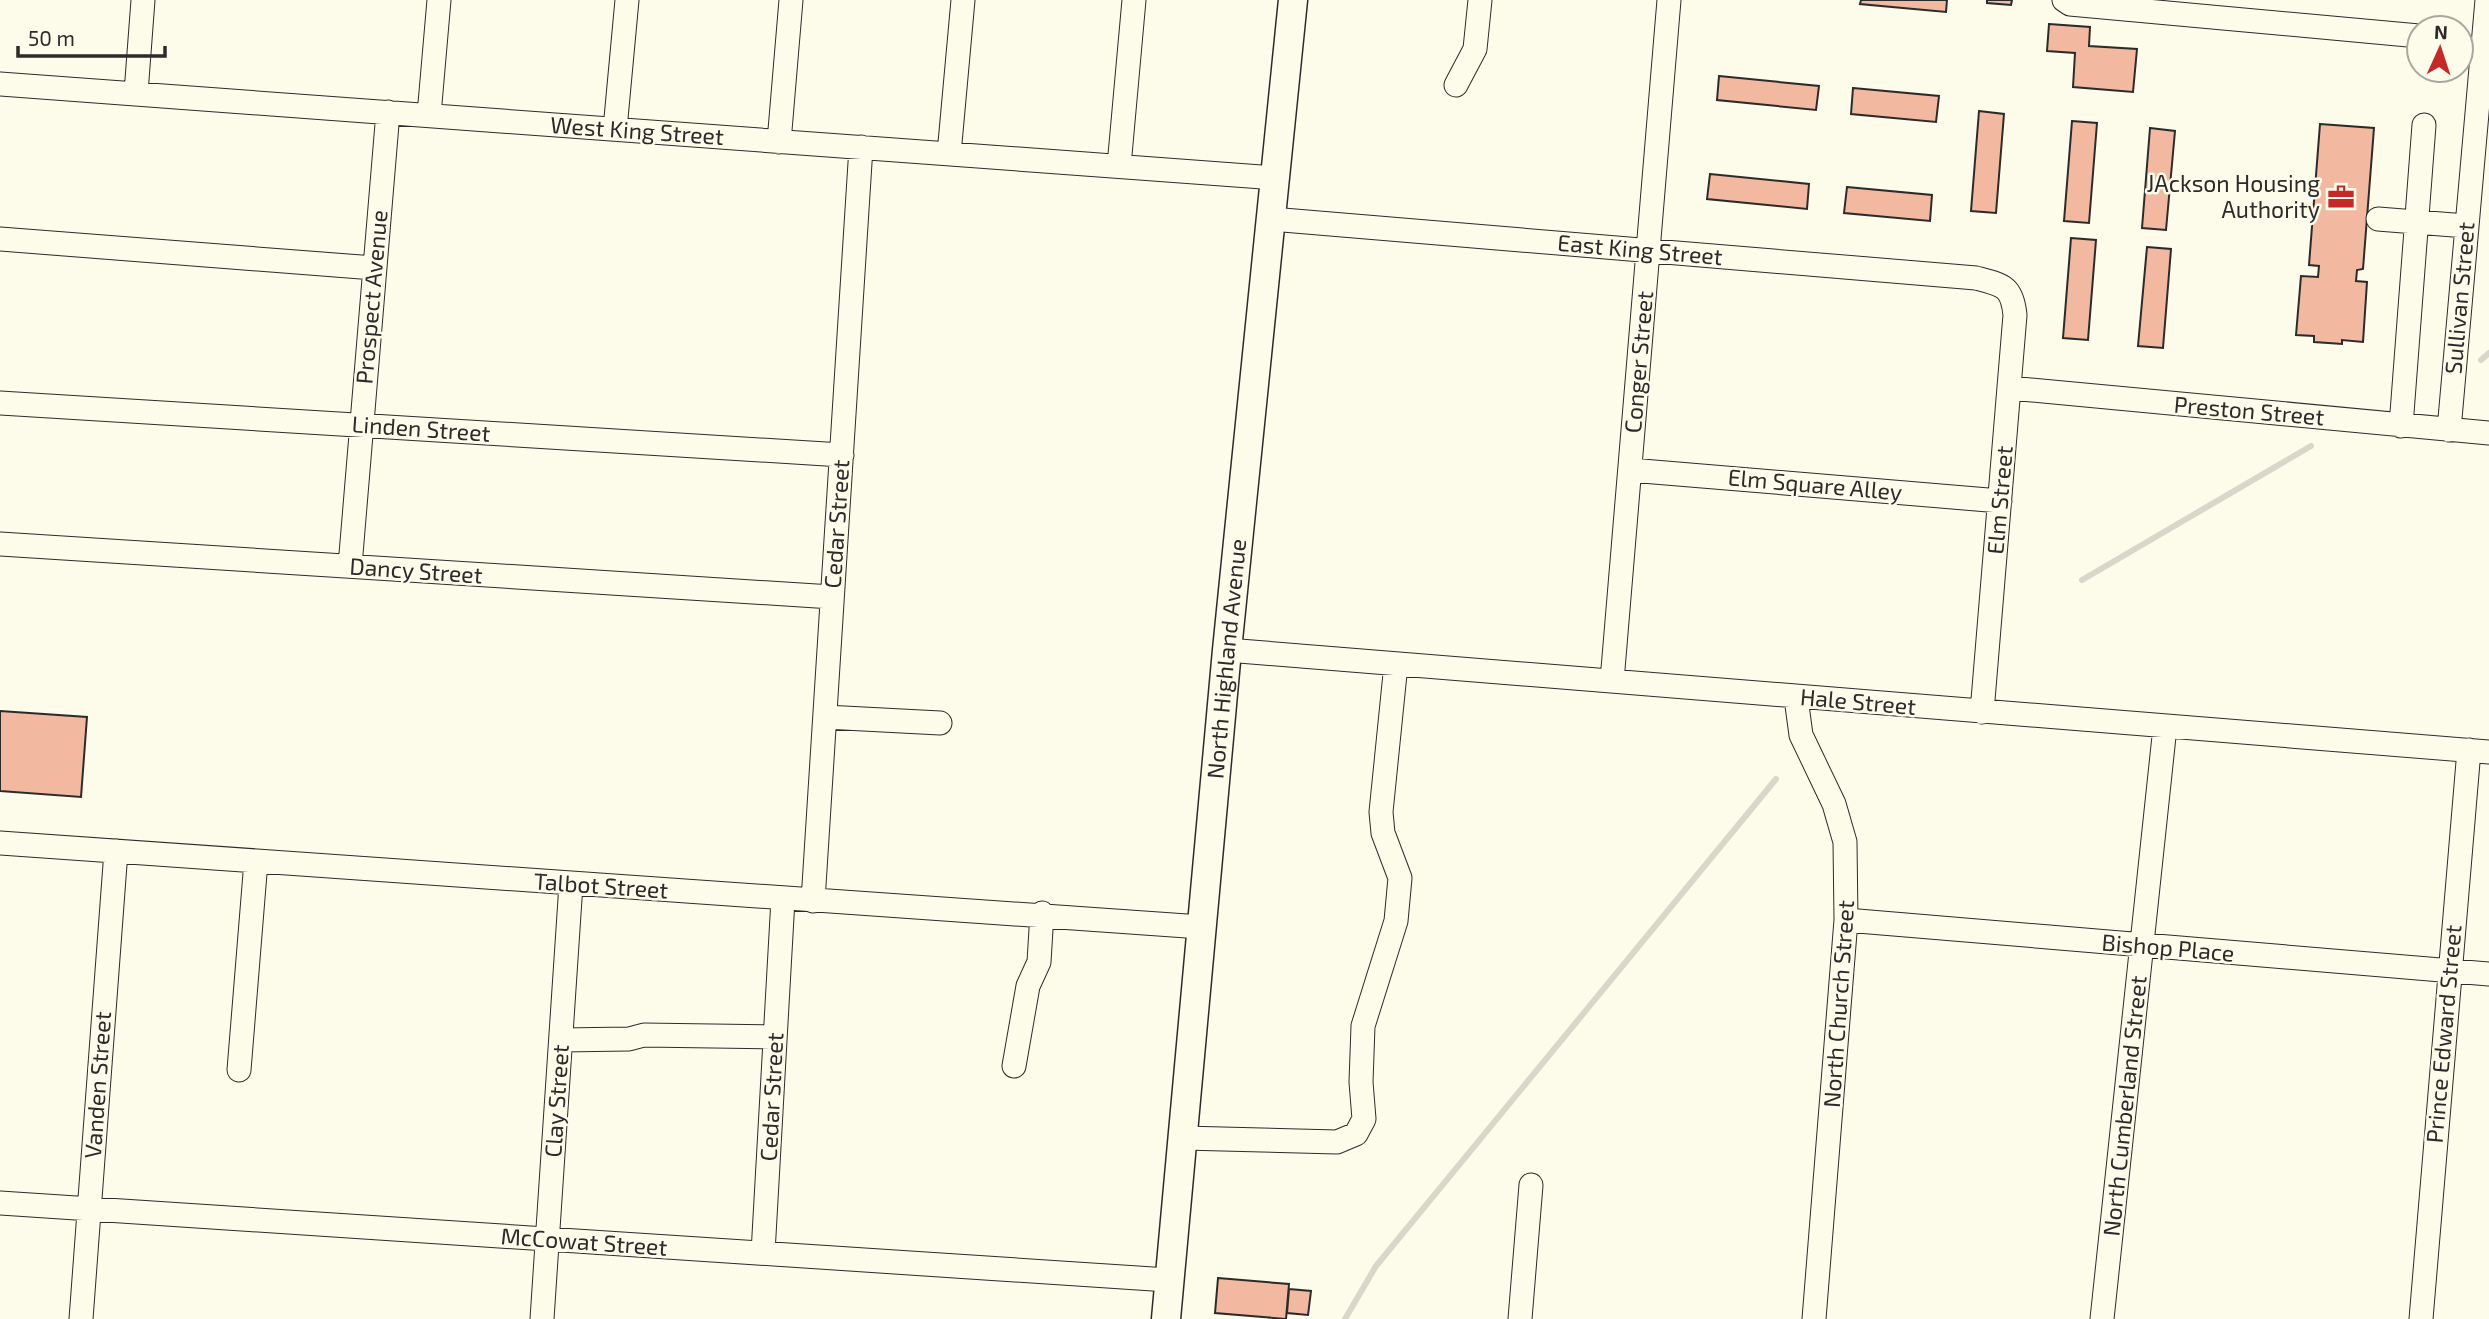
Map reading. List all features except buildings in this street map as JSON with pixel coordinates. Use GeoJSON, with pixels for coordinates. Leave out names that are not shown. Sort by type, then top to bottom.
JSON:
{"type":"FeatureCollection","features":[{"type":"Feature","properties":{"kind":"main road","name":"North Highland Avenue"},"geometry":{"type":"LineString","coordinates":[[1166,1319],[1227,650],[1293,0]]}},
{"type":"Feature","properties":{"kind":"street"},"geometry":{"type":"LineString","coordinates":[[136,93],[143,0]]}},
{"type":"Feature","properties":{"kind":"street"},"geometry":{"type":"LineString","coordinates":[[429,115],[439,0]]}},
{"type":"Feature","properties":{"kind":"street"},"geometry":{"type":"LineString","coordinates":[[615,129],[627,0]]}},
{"type":"Feature","properties":{"kind":"street"},"geometry":{"type":"LineString","coordinates":[[779,142],[791,0]]}},
{"type":"Feature","properties":{"kind":"street"},"geometry":{"type":"LineString","coordinates":[[949,154],[963,0]]}},
{"type":"Feature","properties":{"kind":"street"},"geometry":{"type":"LineString","coordinates":[[1119,166],[1134,0]]}},
{"type":"Feature","properties":{"kind":"street"},"geometry":{"type":"LineString","coordinates":[[1456,85],[1475,49],[1480,0]]}},
{"type":"Feature","properties":{"kind":"street","name":"Conger Street"},"geometry":{"type":"LineString","coordinates":[[1612,681],[1669,0]]}},
{"type":"Feature","properties":{"kind":"street"},"geometry":{"type":"LineString","coordinates":[[2064,0],[2070,4],[2405,35]]}},
{"type":"Feature","properties":{"kind":"street","name":"Sullivan Street"},"geometry":{"type":"LineString","coordinates":[[2475,33],[2487,0]]}},
{"type":"Feature","properties":{"kind":"street","name":"West King Street"},"geometry":{"type":"LineString","coordinates":[[0,83],[1275,178]]}},
{"type":"Feature","properties":{"kind":"street","name":"Sullivan Street"},"geometry":{"type":"LineString","coordinates":[[2449,430],[2466,226],[2471,84]]}},
{"type":"Feature","properties":{"kind":"street","name":"Prospect Avenue"},"geometry":{"type":"LineString","coordinates":[[350,566],[388,112]]}},
{"type":"Feature","properties":{"kind":"street"},"geometry":{"type":"LineString","coordinates":[[2401,426],[2424,125]]}},
{"type":"Feature","properties":{"kind":"street","name":"Cedar Street"},"geometry":{"type":"LineString","coordinates":[[813,901],[861,148]]}},
{"type":"Feature","properties":{"kind":"street","name":"East King Street"},"geometry":{"type":"LineString","coordinates":[[1270,219],[1976,278],[2007,289]]}},
{"type":"Feature","properties":{"kind":"street"},"geometry":{"type":"LineString","coordinates":[[2378,219],[2466,226]]}},
{"type":"Feature","properties":{"kind":"street"},"geometry":{"type":"LineString","coordinates":[[0,239],[374,268]]}},
{"type":"Feature","properties":{"kind":"street","name":"Elm Street"},"geometry":{"type":"LineString","coordinates":[[1982,712],[2015,315],[2013,298],[2007,289]]}},
{"type":"Feature","properties":{"kind":"street","name":"Preston Street"},"geometry":{"type":"LineString","coordinates":[[2010,388],[2489,433]]}},
{"type":"Feature","properties":{"kind":"street","name":"Linden Street"},"geometry":{"type":"LineString","coordinates":[[0,403],[842,455]]}},
{"type":"Feature","properties":{"kind":"street","name":"Elm Square Alley"},"geometry":{"type":"LineString","coordinates":[[1630,470],[2000,500]]}},
{"type":"Feature","properties":{"kind":"street","name":"Dancy Street"},"geometry":{"type":"LineString","coordinates":[[0,544],[832,597]]}},
{"type":"Feature","properties":{"kind":"street","name":"Hale Street"},"geometry":{"type":"LineString","coordinates":[[1227,650],[2479,751]]}},
{"type":"Feature","properties":{"kind":"street"},"geometry":{"type":"LineString","coordinates":[[1183,1138],[1337,1142],[1356,1134],[1364,1119],[1361,1082],[1363,1026],[1396,921],[1400,878],[1383,833],[1381,813],[1396,664]]}},
{"type":"Feature","properties":{"kind":"street","name":"North Church Street"},"geometry":{"type":"LineString","coordinates":[[1796,698],[1801,735],[1834,804],[1845,842],[1848,870],[1814,1319]]}},
{"type":"Feature","properties":{"kind":"street"},"geometry":{"type":"LineString","coordinates":[[825,717],[940,723]]}},
{"type":"Feature","properties":{"kind":"street","name":"North Cumberland Street"},"geometry":{"type":"LineString","coordinates":[[2102,1319],[2165,727]]}},
{"type":"Feature","properties":{"kind":"street","name":"Prince Edward Street"},"geometry":{"type":"LineString","coordinates":[[2421,1319],[2449,970],[2479,751]]}},
{"type":"Feature","properties":{"kind":"street","name":"Talbot Street"},"geometry":{"type":"LineString","coordinates":[[0,843],[783,899],[1042,913],[1201,927]]}},
{"type":"Feature","properties":{"kind":"street","name":"Vanden Street"},"geometry":{"type":"LineString","coordinates":[[81,1319],[116,851]]}},
{"type":"Feature","properties":{"kind":"street"},"geometry":{"type":"LineString","coordinates":[[239,1070],[256,861]]}},
{"type":"Feature","properties":{"kind":"street","name":"Clay Street"},"geometry":{"type":"LineString","coordinates":[[542,1319],[571,884]]}},
{"type":"Feature","properties":{"kind":"street","name":"Cedar Street"},"geometry":{"type":"LineString","coordinates":[[763,1253],[783,899]]}},
{"type":"Feature","properties":{"kind":"street"},"geometry":{"type":"LineString","coordinates":[[1014,1066],[1028,986],[1039,962],[1042,913]]}},
{"type":"Feature","properties":{"kind":"street","name":"Bishop Place"},"geometry":{"type":"LineString","coordinates":[[1846,920],[2489,974]]}},
{"type":"Feature","properties":{"kind":"street"},"geometry":{"type":"LineString","coordinates":[[561,1040],[629,1039],[644,1035],[775,1037]]}},
{"type":"Feature","properties":{"kind":"street"},"geometry":{"type":"LineString","coordinates":[[1520,1319],[1531,1185]]}},
{"type":"Feature","properties":{"kind":"street","name":"McCowat Street"},"geometry":{"type":"LineString","coordinates":[[0,1203],[1168,1280]]}},
{"type":"Feature","properties":{"kind":"waterway"},"geometry":{"type":"LineString","coordinates":[[2481,360],[2489,353]]}},
{"type":"Feature","properties":{"kind":"waterway"},"geometry":{"type":"LineString","coordinates":[[2082,580],[2311,446]]}},
{"type":"Feature","properties":{"kind":"waterway"},"geometry":{"type":"LineString","coordinates":[[1345,1319],[1376,1266],[1776,779]]}},
{"type":"Feature","properties":{"kind":"place","name":"JAckson Housing Authority"},"geometry":{"type":"Point","coordinates":[2341,197]}}]}
